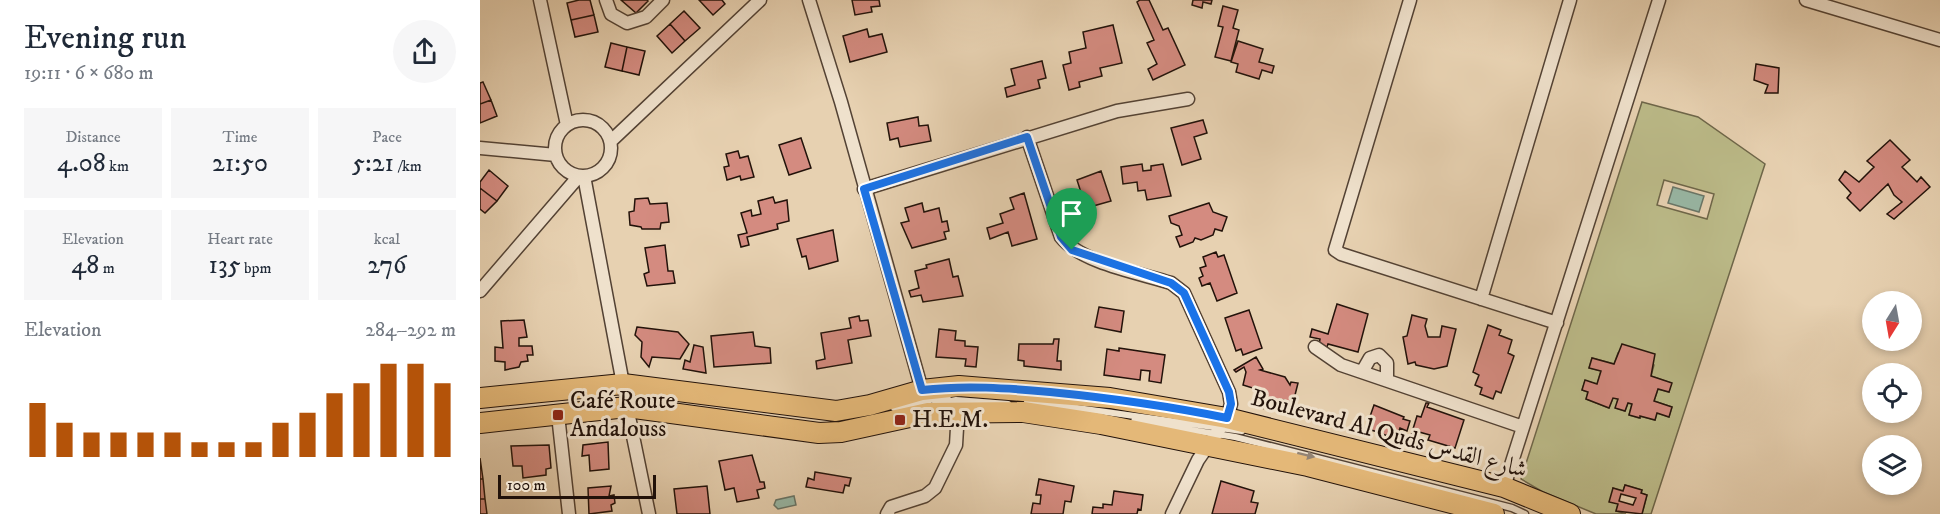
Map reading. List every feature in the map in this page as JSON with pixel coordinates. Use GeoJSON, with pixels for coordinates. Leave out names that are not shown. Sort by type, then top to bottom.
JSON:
{"type":"FeatureCollection","features":[{"type":"Feature","properties":{"kind":"main road","name":"Boulevard Al Quds شارع القدس"},"geometry":{"type":"LineString","coordinates":[[480,398],[623,384],[836,411],[862,407],[922,390],[959,386],[1110,398],[1219,432],[1308,466],[1494,514]]}},
{"type":"Feature","properties":{"kind":"main road","name":"Boulevard Al Quds شارع القدس"},"geometry":{"type":"LineString","coordinates":[[480,423],[627,407],[819,433],[841,432],[928,413],[1023,412],[1101,424],[1219,432],[1508,495],[1570,514]]}},
{"type":"Feature","properties":{"kind":"street"},"geometry":{"type":"LineString","coordinates":[[540,0],[567,125]]}},
{"type":"Feature","properties":{"kind":"street"},"geometry":{"type":"LineString","coordinates":[[606,0],[611,14],[627,23],[646,17],[663,0]]}},
{"type":"Feature","properties":{"kind":"street"},"geometry":{"type":"LineString","coordinates":[[611,141],[760,0]]}},
{"type":"Feature","properties":{"kind":"street"},"geometry":{"type":"LineString","coordinates":[[809,0],[841,102],[922,390]]}},
{"type":"Feature","properties":{"kind":"street"},"geometry":{"type":"LineString","coordinates":[[1410,0],[1335,250],[1341,254],[1557,322]]}},
{"type":"Feature","properties":{"kind":"street"},"geometry":{"type":"LineString","coordinates":[[1481,299],[1570,0]]}},
{"type":"Feature","properties":{"kind":"street"},"geometry":{"type":"LineString","coordinates":[[1508,495],[1523,427],[1659,0]]}},
{"type":"Feature","properties":{"kind":"street"},"geometry":{"type":"LineString","coordinates":[[1806,0],[1940,40]]}},
{"type":"Feature","properties":{"kind":"street"},"geometry":{"type":"LineString","coordinates":[[864,189],[1117,111],[1188,99]]}},
{"type":"Feature","properties":{"kind":"street"},"geometry":{"type":"LineString","coordinates":[[585,120],[594,121],[602,126],[611,141],[610,159],[597,173],[581,176],[563,167],[556,155],[558,136],[567,125],[585,120]]}},
{"type":"Feature","properties":{"kind":"street"},"geometry":{"type":"LineString","coordinates":[[1027,137],[1061,237],[1072,250],[1171,283],[1184,293],[1229,392],[1231,404],[1219,432],[1198,460],[1172,514]]}},
{"type":"Feature","properties":{"kind":"street"},"geometry":{"type":"LineString","coordinates":[[480,148],[556,155]]}},
{"type":"Feature","properties":{"kind":"street"},"geometry":{"type":"LineString","coordinates":[[480,291],[581,176]]}},
{"type":"Feature","properties":{"kind":"street"},"geometry":{"type":"LineString","coordinates":[[581,176],[623,384]]}},
{"type":"Feature","properties":{"kind":"street"},"geometry":{"type":"LineString","coordinates":[[1316,347],[1335,362],[1523,427]]}},
{"type":"Feature","properties":{"kind":"street"},"geometry":{"type":"LineString","coordinates":[[1362,372],[1370,358],[1379,355],[1387,363],[1388,380]]}},
{"type":"Feature","properties":{"kind":"street"},"geometry":{"type":"LineString","coordinates":[[627,407],[650,514]]}},
{"type":"Feature","properties":{"kind":"street"},"geometry":{"type":"LineString","coordinates":[[887,514],[891,507],[925,496],[935,488],[956,446],[958,411]]}},
{"type":"Feature","properties":{"kind":"street"},"geometry":{"type":"LineString","coordinates":[[558,415],[569,514]]}},
{"type":"Feature","properties":{"kind":"lane"},"geometry":{"type":"LineString","coordinates":[[480,406],[624,392],[815,417],[846,418]]}},
{"type":"Feature","properties":{"kind":"lane"},"geometry":{"type":"LineString","coordinates":[[890,409],[955,395],[994,396],[1299,445]]}},
{"type":"Feature","properties":{"kind":"lane"},"geometry":{"type":"LineString","coordinates":[[596,402],[626,400],[654,402]]}},
{"type":"Feature","properties":{"kind":"lane"},"geometry":{"type":"LineString","coordinates":[[838,424],[956,400],[1000,402],[1219,432],[1396,477],[1525,514]]}},
{"type":"Feature","properties":{"kind":"lane"},"geometry":{"type":"LineString","coordinates":[[710,410],[816,424]]}},
{"type":"Feature","properties":{"kind":"lane"},"geometry":{"type":"LineString","coordinates":[[857,416],[879,411]]}},
{"type":"Feature","properties":{"kind":"lane"},"geometry":{"type":"LineString","coordinates":[[1309,447],[1508,495],[1526,505]]}},
{"type":"Feature","properties":{"kind":"shaded area"},"geometry":{"type":"Polygon","coordinates":[[[1642,102],[1698,117],[1765,164],[1651,514],[1642,514],[1647,495],[1641,493],[1642,490],[1625,485],[1623,491],[1613,488],[1618,504],[1616,511],[1626,514],[1596,514],[1543,492],[1521,479],[1642,102]],[[1664,180],[1657,205],[1707,219],[1714,194],[1664,180]],[[1618,353],[1614,364],[1592,358],[1589,368],[1601,371],[1597,384],[1585,381],[1582,390],[1588,392],[1586,399],[1609,408],[1613,398],[1618,399],[1616,408],[1625,411],[1628,403],[1632,404],[1629,415],[1639,418],[1640,416],[1655,420],[1657,413],[1669,417],[1672,407],[1654,401],[1658,389],[1669,392],[1671,383],[1651,376],[1654,365],[1618,353]]]}},
{"type":"Feature","properties":{"kind":"shaded area"},"geometry":{"type":"Polygon","coordinates":[[[1673,187],[1704,196],[1699,212],[1668,203],[1673,187]]]}},
{"type":"Feature","properties":{"kind":"shaded area"},"geometry":{"type":"Polygon","coordinates":[[[794,496],[796,505],[778,509],[774,505],[776,500],[794,496]]]}},
{"type":"Feature","properties":{"kind":"building"},"geometry":{"type":"Polygon","coordinates":[[[590,0],[594,15],[571,20],[567,3],[590,0]]]}},
{"type":"Feature","properties":{"kind":"building"},"geometry":{"type":"Polygon","coordinates":[[[621,0],[647,0],[648,1],[636,13],[621,0]]]}},
{"type":"Feature","properties":{"kind":"building"},"geometry":{"type":"Polygon","coordinates":[[[699,0],[722,0],[725,4],[713,15],[699,0]]]}},
{"type":"Feature","properties":{"kind":"building"},"geometry":{"type":"Polygon","coordinates":[[[852,0],[879,0],[880,6],[871,7],[872,12],[855,15],[852,0]]]}},
{"type":"Feature","properties":{"kind":"building"},"geometry":{"type":"Polygon","coordinates":[[[1149,0],[1163,30],[1168,28],[1185,65],[1153,80],[1148,69],[1157,64],[1147,43],[1154,40],[1137,2],[1149,0]]]}},
{"type":"Feature","properties":{"kind":"building"},"geometry":{"type":"Polygon","coordinates":[[[1193,0],[1212,0],[1211,4],[1203,2],[1202,8],[1192,5],[1193,0]]]}},
{"type":"Feature","properties":{"kind":"building"},"geometry":{"type":"Polygon","coordinates":[[[1223,6],[1238,10],[1233,28],[1239,30],[1231,61],[1215,57],[1223,27],[1218,26],[1223,6]]]}},
{"type":"Feature","properties":{"kind":"building"},"geometry":{"type":"Polygon","coordinates":[[[684,11],[700,28],[685,41],[670,24],[684,11]]]}},
{"type":"Feature","properties":{"kind":"building"},"geometry":{"type":"Polygon","coordinates":[[[594,15],[598,32],[575,37],[571,20],[594,15]]]}},
{"type":"Feature","properties":{"kind":"building"},"geometry":{"type":"Polygon","coordinates":[[[670,24],[685,41],[672,53],[657,36],[670,24]]]}},
{"type":"Feature","properties":{"kind":"building"},"geometry":{"type":"Polygon","coordinates":[[[1113,25],[1122,63],[1100,68],[1102,76],[1079,82],[1080,87],[1069,90],[1063,65],[1071,63],[1069,52],[1086,48],[1083,32],[1113,25]]]}},
{"type":"Feature","properties":{"kind":"building"},"geometry":{"type":"Polygon","coordinates":[[[867,29],[869,37],[882,34],[887,52],[850,62],[843,36],[867,29]]]}},
{"type":"Feature","properties":{"kind":"building"},"geometry":{"type":"Polygon","coordinates":[[[1238,41],[1263,49],[1259,62],[1274,66],[1272,73],[1262,70],[1259,79],[1236,72],[1238,64],[1231,62],[1238,41]]]}},
{"type":"Feature","properties":{"kind":"building"},"geometry":{"type":"Polygon","coordinates":[[[611,43],[627,47],[622,71],[605,67],[611,43]]]}},
{"type":"Feature","properties":{"kind":"building"},"geometry":{"type":"Polygon","coordinates":[[[627,47],[645,51],[639,75],[622,71],[627,47]]]}},
{"type":"Feature","properties":{"kind":"building"},"geometry":{"type":"Polygon","coordinates":[[[1042,61],[1046,78],[1038,80],[1040,88],[1007,97],[1005,88],[1015,85],[1011,69],[1042,61]]]}},
{"type":"Feature","properties":{"kind":"building"},"geometry":{"type":"Polygon","coordinates":[[[1756,64],[1779,68],[1778,93],[1765,93],[1768,85],[1754,80],[1756,64]]]}},
{"type":"Feature","properties":{"kind":"building"},"geometry":{"type":"Polygon","coordinates":[[[483,82],[491,100],[480,104],[480,83],[483,82]]]}},
{"type":"Feature","properties":{"kind":"building"},"geometry":{"type":"Polygon","coordinates":[[[491,100],[497,116],[480,123],[480,104],[491,100]]]}},
{"type":"Feature","properties":{"kind":"building"},"geometry":{"type":"Polygon","coordinates":[[[918,117],[919,126],[928,125],[931,141],[900,147],[898,138],[890,140],[887,123],[918,117]]]}},
{"type":"Feature","properties":{"kind":"building"},"geometry":{"type":"Polygon","coordinates":[[[1203,120],[1207,133],[1194,137],[1201,159],[1182,165],[1171,128],[1203,120]]]}},
{"type":"Feature","properties":{"kind":"building"},"geometry":{"type":"Polygon","coordinates":[[[801,138],[811,168],[789,175],[779,145],[801,138]]]}},
{"type":"Feature","properties":{"kind":"building"},"geometry":{"type":"Polygon","coordinates":[[[1890,140],[1910,160],[1902,167],[1917,182],[1921,177],[1930,187],[1894,219],[1887,214],[1902,202],[1894,195],[1888,184],[1860,211],[1847,198],[1851,193],[1839,180],[1845,171],[1859,182],[1874,167],[1867,161],[1890,140]]]}},
{"type":"Feature","properties":{"kind":"building"},"geometry":{"type":"Polygon","coordinates":[[[738,151],[740,158],[748,156],[754,177],[741,180],[740,176],[727,180],[724,167],[729,166],[726,154],[738,151]]]}},
{"type":"Feature","properties":{"kind":"building"},"geometry":{"type":"Polygon","coordinates":[[[1142,164],[1143,171],[1151,170],[1151,166],[1163,164],[1171,196],[1147,200],[1145,190],[1138,191],[1137,182],[1123,184],[1121,167],[1142,164]]]}},
{"type":"Feature","properties":{"kind":"building"},"geometry":{"type":"Polygon","coordinates":[[[489,170],[508,186],[497,201],[480,188],[480,182],[489,170]]]}},
{"type":"Feature","properties":{"kind":"building"},"geometry":{"type":"Polygon","coordinates":[[[1101,171],[1111,201],[1086,208],[1077,180],[1101,171]]]}},
{"type":"Feature","properties":{"kind":"building"},"geometry":{"type":"Polygon","coordinates":[[[480,188],[497,201],[485,213],[480,209],[480,188]]]}},
{"type":"Feature","properties":{"kind":"building"},"geometry":{"type":"Polygon","coordinates":[[[1024,193],[1037,239],[1012,246],[1008,232],[990,239],[987,228],[1003,223],[1000,214],[1014,209],[1010,198],[1024,193]]]}},
{"type":"Feature","properties":{"kind":"building"},"geometry":{"type":"Polygon","coordinates":[[[773,197],[775,203],[787,200],[789,221],[777,224],[778,229],[747,237],[749,245],[741,247],[738,235],[747,233],[741,213],[751,210],[752,216],[761,214],[758,201],[773,197]]]}},
{"type":"Feature","properties":{"kind":"building"},"geometry":{"type":"Polygon","coordinates":[[[648,198],[650,204],[667,203],[669,222],[661,223],[660,229],[642,229],[630,225],[629,212],[634,211],[635,199],[648,198]]]}},
{"type":"Feature","properties":{"kind":"building"},"geometry":{"type":"Polygon","coordinates":[[[922,203],[924,212],[939,208],[942,222],[947,221],[949,231],[944,232],[946,239],[912,248],[901,223],[909,221],[905,208],[922,203]]]}},
{"type":"Feature","properties":{"kind":"building"},"geometry":{"type":"Polygon","coordinates":[[[1209,203],[1213,212],[1227,217],[1222,231],[1215,229],[1213,235],[1201,240],[1195,238],[1193,242],[1180,247],[1176,237],[1182,235],[1179,226],[1171,223],[1169,216],[1209,203]]]}},
{"type":"Feature","properties":{"kind":"building"},"geometry":{"type":"Polygon","coordinates":[[[833,230],[838,261],[809,269],[806,256],[802,257],[797,239],[833,230]]]}},
{"type":"Feature","properties":{"kind":"building"},"geometry":{"type":"Polygon","coordinates":[[[665,245],[668,271],[673,271],[675,283],[647,286],[644,274],[649,272],[645,248],[665,245]]]}},
{"type":"Feature","properties":{"kind":"building"},"geometry":{"type":"Polygon","coordinates":[[[1216,252],[1218,257],[1224,255],[1237,293],[1217,301],[1210,283],[1202,286],[1199,278],[1203,276],[1200,268],[1206,266],[1203,257],[1216,252]]]}},
{"type":"Feature","properties":{"kind":"building"},"geometry":{"type":"Polygon","coordinates":[[[949,259],[953,277],[958,276],[963,296],[923,302],[921,295],[911,297],[909,291],[919,288],[915,271],[927,268],[926,265],[949,259]]]}},
{"type":"Feature","properties":{"kind":"building"},"geometry":{"type":"Polygon","coordinates":[[[1337,304],[1368,314],[1358,352],[1328,344],[1327,347],[1319,345],[1320,339],[1310,337],[1312,329],[1328,334],[1337,304]]]}},
{"type":"Feature","properties":{"kind":"building"},"geometry":{"type":"Polygon","coordinates":[[[1099,307],[1124,311],[1121,332],[1095,327],[1099,307]]]}},
{"type":"Feature","properties":{"kind":"building"},"geometry":{"type":"Polygon","coordinates":[[[1249,310],[1262,348],[1243,355],[1241,349],[1236,351],[1225,318],[1249,310]]]}},
{"type":"Feature","properties":{"kind":"building"},"geometry":{"type":"Polygon","coordinates":[[[1412,315],[1427,319],[1425,326],[1428,337],[1440,337],[1442,326],[1456,329],[1447,366],[1434,369],[1416,365],[1415,362],[1408,364],[1403,337],[1407,336],[1412,315]]]}},
{"type":"Feature","properties":{"kind":"building"},"geometry":{"type":"Polygon","coordinates":[[[859,316],[860,321],[868,320],[871,336],[848,340],[852,363],[817,369],[816,361],[825,359],[821,333],[851,328],[849,318],[859,316]]]}},
{"type":"Feature","properties":{"kind":"building"},"geometry":{"type":"Polygon","coordinates":[[[524,320],[527,337],[519,338],[519,346],[532,346],[533,355],[527,355],[528,361],[521,362],[519,367],[505,370],[505,362],[495,361],[495,347],[503,348],[501,321],[524,320]]]}},
{"type":"Feature","properties":{"kind":"building"},"geometry":{"type":"Polygon","coordinates":[[[1488,325],[1501,330],[1499,335],[1512,340],[1508,353],[1514,356],[1501,393],[1496,391],[1493,399],[1480,394],[1482,388],[1475,385],[1479,375],[1473,372],[1488,325]]]}},
{"type":"Feature","properties":{"kind":"building"},"geometry":{"type":"Polygon","coordinates":[[[637,327],[678,332],[689,344],[680,359],[652,357],[649,367],[641,357],[642,342],[635,335],[637,327]]]}},
{"type":"Feature","properties":{"kind":"building"},"geometry":{"type":"Polygon","coordinates":[[[939,329],[956,331],[955,340],[965,341],[965,346],[978,347],[976,367],[965,366],[966,359],[936,357],[939,329]]]}},
{"type":"Feature","properties":{"kind":"building"},"geometry":{"type":"Polygon","coordinates":[[[753,332],[755,346],[770,348],[771,363],[714,367],[711,336],[753,332]]]}},
{"type":"Feature","properties":{"kind":"building"},"geometry":{"type":"Polygon","coordinates":[[[1054,339],[1059,339],[1057,361],[1061,361],[1061,370],[1024,366],[1024,361],[1018,360],[1019,344],[1053,344],[1054,339]]]}},
{"type":"Feature","properties":{"kind":"building"},"geometry":{"type":"Polygon","coordinates":[[[1622,344],[1655,354],[1651,376],[1672,383],[1669,392],[1658,389],[1654,401],[1672,407],[1669,417],[1657,413],[1655,420],[1640,416],[1640,418],[1629,415],[1632,404],[1628,403],[1625,411],[1615,408],[1618,399],[1613,398],[1609,408],[1586,399],[1588,392],[1582,390],[1585,380],[1597,384],[1601,371],[1589,368],[1592,358],[1614,364],[1622,344]]]}},
{"type":"Feature","properties":{"kind":"building"},"geometry":{"type":"Polygon","coordinates":[[[694,345],[703,347],[706,373],[683,369],[685,360],[690,362],[694,345]]]}},
{"type":"Feature","properties":{"kind":"building"},"geometry":{"type":"Polygon","coordinates":[[[1119,348],[1165,355],[1161,383],[1149,381],[1150,371],[1141,370],[1140,380],[1104,375],[1107,349],[1119,351],[1119,348]]]}},
{"type":"Feature","properties":{"kind":"building"},"geometry":{"type":"Polygon","coordinates":[[[1256,357],[1263,369],[1260,370],[1285,377],[1290,385],[1291,382],[1298,383],[1293,403],[1283,400],[1281,406],[1265,402],[1263,408],[1259,401],[1261,395],[1255,394],[1256,389],[1243,385],[1246,372],[1244,367],[1236,372],[1234,370],[1256,357]]]}},
{"type":"Feature","properties":{"kind":"building"},"geometry":{"type":"Polygon","coordinates":[[[1426,403],[1429,403],[1427,407],[1464,420],[1455,448],[1428,440],[1430,435],[1419,432],[1415,444],[1409,442],[1417,416],[1421,417],[1426,403]]]}},
{"type":"Feature","properties":{"kind":"building"},"geometry":{"type":"Polygon","coordinates":[[[1374,405],[1410,421],[1407,431],[1400,428],[1396,439],[1366,428],[1374,405]]]}},
{"type":"Feature","properties":{"kind":"building"},"geometry":{"type":"Polygon","coordinates":[[[608,442],[609,469],[590,471],[589,455],[582,456],[583,445],[608,442]]]}},
{"type":"Feature","properties":{"kind":"building"},"geometry":{"type":"Polygon","coordinates":[[[549,445],[551,468],[546,469],[546,475],[523,478],[522,466],[513,466],[511,446],[549,445]]]}},
{"type":"Feature","properties":{"kind":"building"},"geometry":{"type":"Polygon","coordinates":[[[752,455],[760,482],[764,482],[765,488],[757,490],[759,498],[737,502],[734,488],[725,490],[719,461],[752,455]]]}},
{"type":"Feature","properties":{"kind":"building"},"geometry":{"type":"Polygon","coordinates":[[[480,458],[483,479],[480,479],[480,458]]]}},
{"type":"Feature","properties":{"kind":"building"},"geometry":{"type":"Polygon","coordinates":[[[815,472],[851,478],[849,486],[845,485],[843,493],[806,487],[808,478],[814,480],[815,472]]]}},
{"type":"Feature","properties":{"kind":"building"},"geometry":{"type":"Polygon","coordinates":[[[480,479],[483,479],[485,499],[480,499],[480,479]]]}},
{"type":"Feature","properties":{"kind":"building"},"geometry":{"type":"Polygon","coordinates":[[[1039,479],[1074,486],[1071,502],[1065,501],[1063,514],[1031,514],[1033,503],[1040,504],[1041,495],[1036,495],[1039,479]]]}},
{"type":"Feature","properties":{"kind":"building"},"geometry":{"type":"Polygon","coordinates":[[[1221,481],[1254,491],[1251,502],[1258,503],[1255,514],[1212,514],[1221,481]]]}},
{"type":"Feature","properties":{"kind":"building"},"geometry":{"type":"Polygon","coordinates":[[[1625,485],[1642,490],[1641,493],[1647,495],[1642,514],[1616,511],[1618,504],[1609,502],[1613,488],[1623,491],[1625,485]],[[1621,494],[1619,501],[1633,505],[1636,498],[1621,494]]]}},
{"type":"Feature","properties":{"kind":"building"},"geometry":{"type":"Polygon","coordinates":[[[611,486],[609,496],[614,495],[615,503],[611,505],[612,511],[589,514],[588,488],[611,486]]]}},
{"type":"Feature","properties":{"kind":"building"},"geometry":{"type":"Polygon","coordinates":[[[707,486],[710,514],[677,514],[674,489],[707,486]]]}},
{"type":"Feature","properties":{"kind":"building"},"geometry":{"type":"Polygon","coordinates":[[[1114,491],[1143,495],[1141,510],[1138,509],[1137,514],[1092,514],[1093,507],[1103,508],[1103,504],[1112,505],[1114,491]]]}},
{"type":"Feature","properties":{"kind":"building"},"geometry":{"type":"Polygon","coordinates":[[[480,499],[485,499],[487,514],[480,514],[480,499]]]}},
{"type":"Feature","properties":{"kind":"place","name":"Café Route Andalouss"},"geometry":{"type":"Point","coordinates":[558,415]}},
{"type":"Feature","properties":{"kind":"place","name":"H.E.M."},"geometry":{"type":"Point","coordinates":[900,420]}},
{"type":"Feature","properties":{"kind":"route"},"geometry":{"type":"LineString","coordinates":[[1027,137],[1061,237],[1072,250],[1171,283],[1184,293],[1229,392],[1231,404],[1227,418],[1175,407],[1110,398],[959,386],[922,390],[864,189],[1027,137]]}}]}
